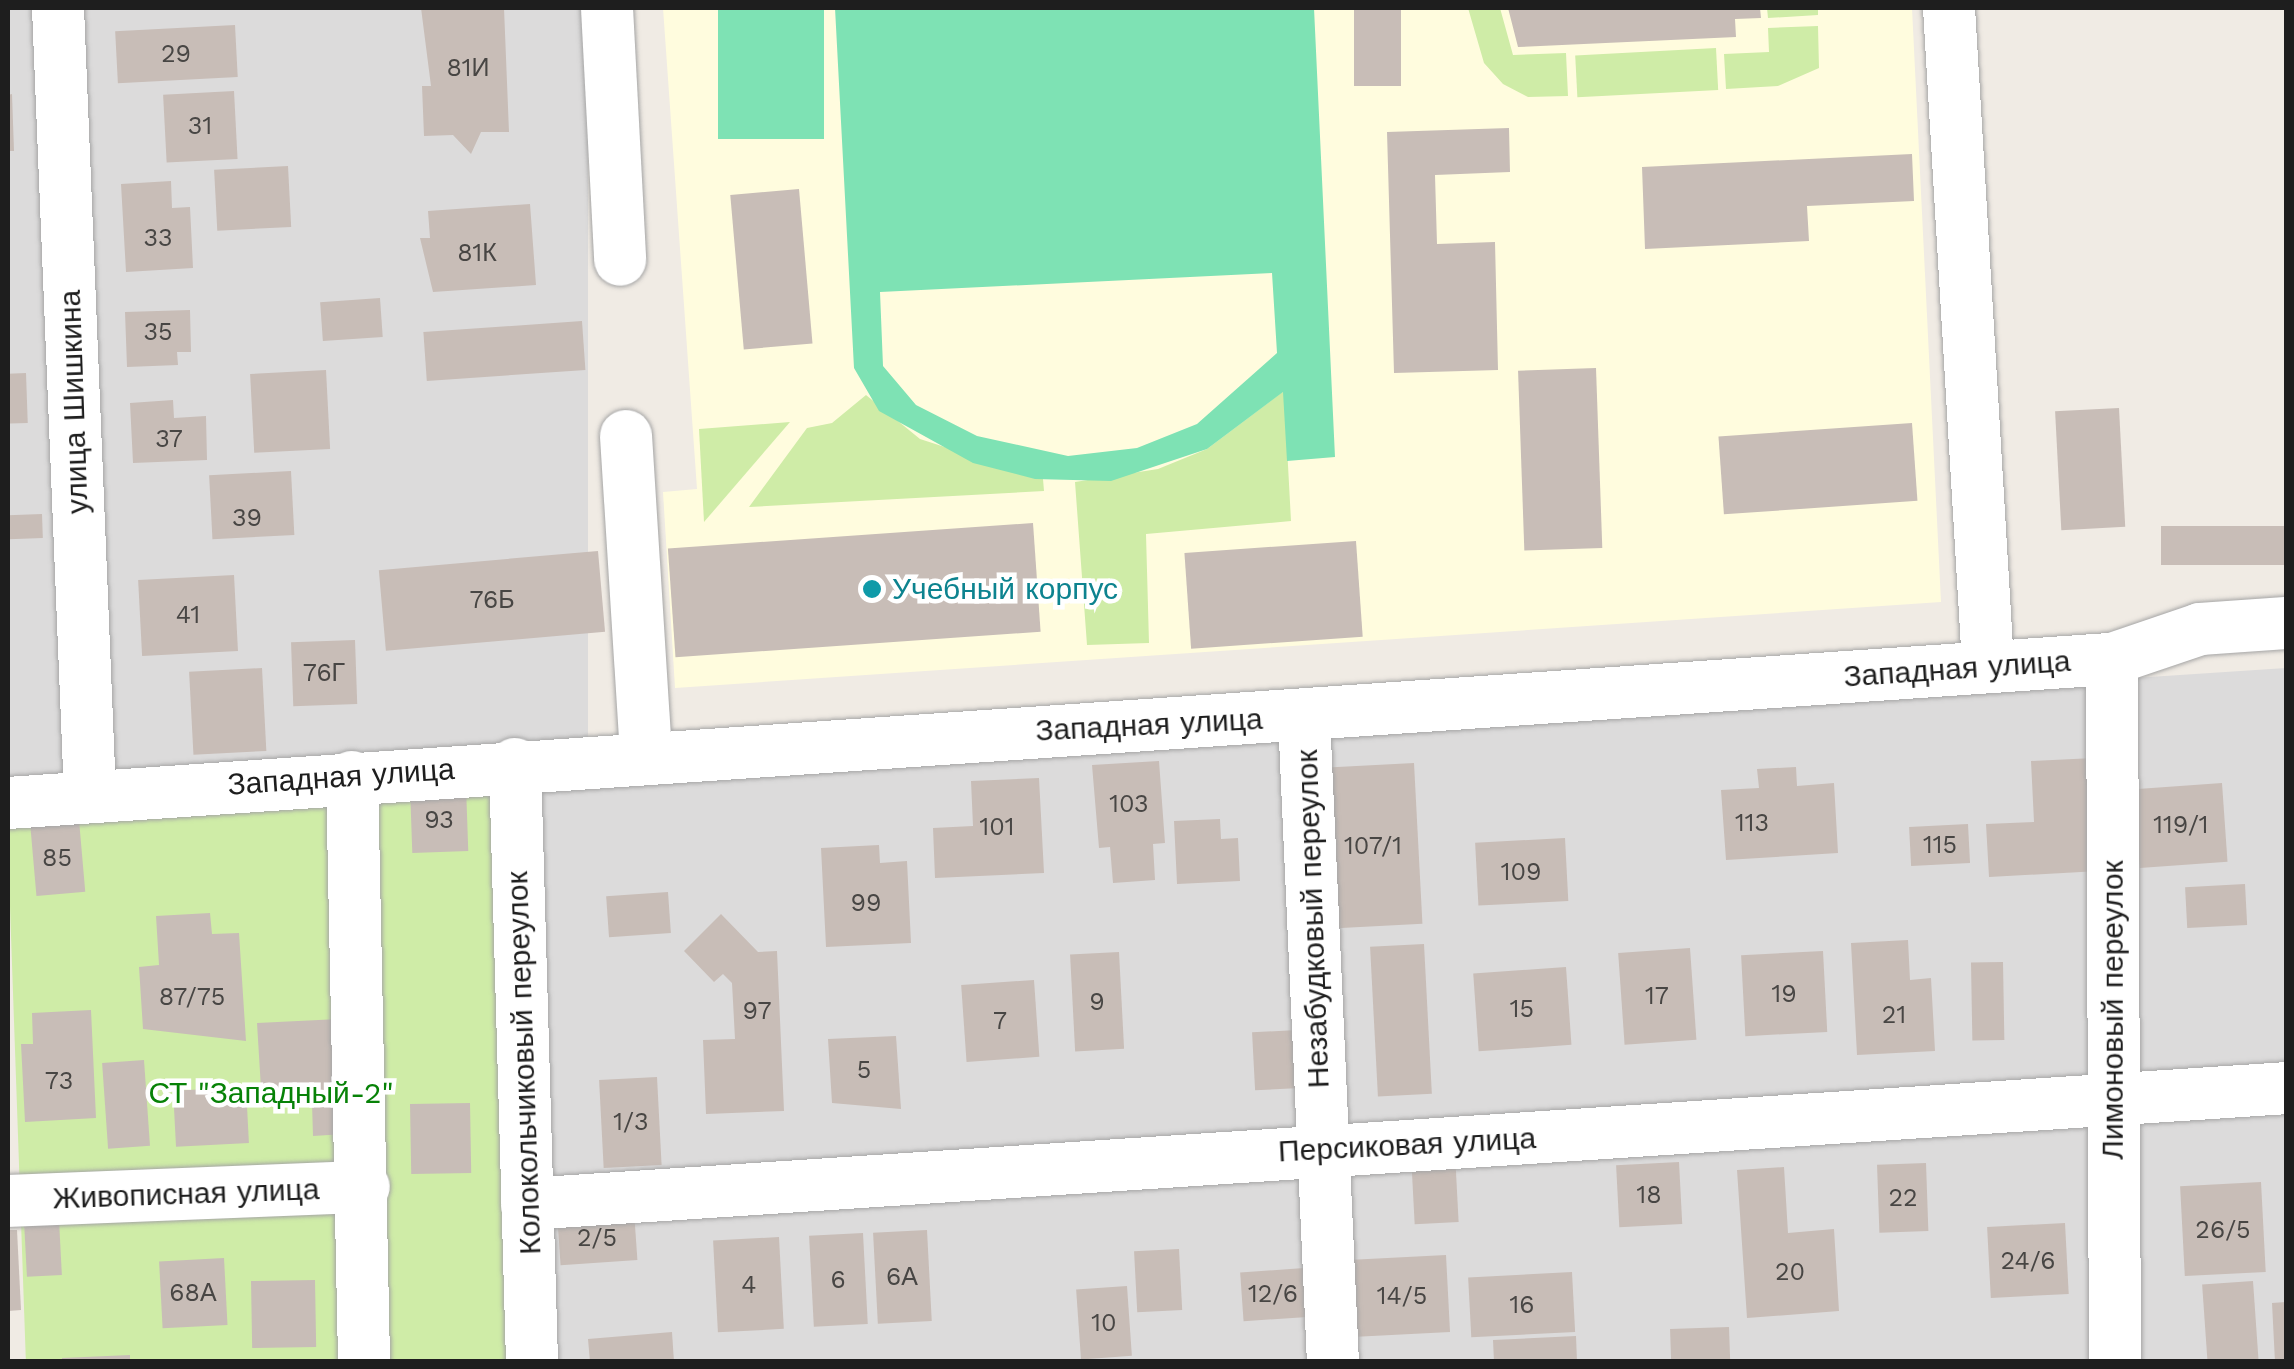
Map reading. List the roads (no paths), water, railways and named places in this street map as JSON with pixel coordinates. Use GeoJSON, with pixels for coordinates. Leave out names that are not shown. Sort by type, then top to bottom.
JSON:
{"type":"FeatureCollection","features":[{"type":"Feature","properties":{"kind":"street","name":"улица Шишкина"},"geometry":{"type":"LineString","coordinates":[[58,8],[90,796]]}},
{"type":"Feature","properties":{"kind":"street"},"geometry":{"type":"LineString","coordinates":[[607,8],[620,260]]}},
{"type":"Feature","properties":{"kind":"street"},"geometry":{"type":"LineString","coordinates":[[1949,8],[1988,665]]}},
{"type":"Feature","properties":{"kind":"street"},"geometry":{"type":"LineString","coordinates":[[626,436],[646,752]]}},
{"type":"Feature","properties":{"kind":"street","name":"Западная улица"},"geometry":{"type":"LineString","coordinates":[[8,802],[646,752],[1304,717],[2112,659],[2200,629],[2286,623]]}},
{"type":"Feature","properties":{"kind":"street","name":"Лимоновый переулок"},"geometry":{"type":"LineString","coordinates":[[2112,659],[2115,1362]]}},
{"type":"Feature","properties":{"kind":"street","name":"Незабудковый переулок"},"geometry":{"type":"LineString","coordinates":[[1304,717],[1334,1362]]}},
{"type":"Feature","properties":{"kind":"street","name":"Колокольчиковый переулок"},"geometry":{"type":"LineString","coordinates":[[515,764],[532,1362]]}},
{"type":"Feature","properties":{"kind":"street"},"geometry":{"type":"LineString","coordinates":[[352,777],[364,1186],[364,1362]]}},
{"type":"Feature","properties":{"kind":"street","name":"Персиковая улица"},"geometry":{"type":"LineString","coordinates":[[527,1204],[1322,1149],[2112,1104],[2286,1088]]}},
{"type":"Feature","properties":{"kind":"street","name":"Живописная улица"},"geometry":{"type":"LineString","coordinates":[[8,1201],[364,1186]]}},
{"type":"Feature","properties":{"kind":"place","name":"Учебный корпус"},"geometry":{"type":"Point","coordinates":[872,589]}},
{"type":"Feature","properties":{"kind":"park label","name":"СТ \"Западный-2\""},"geometry":{"type":"Point","coordinates":[271,1093]}}]}
